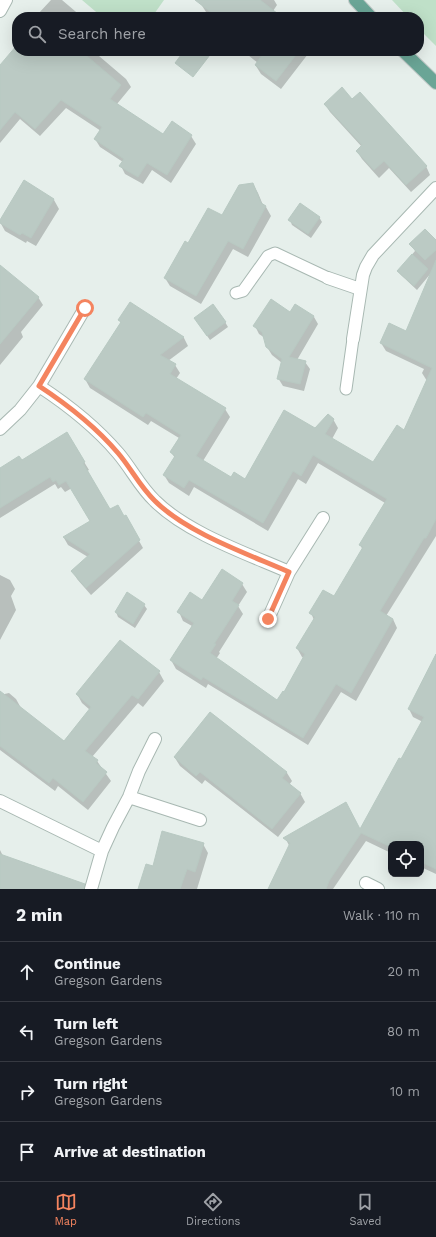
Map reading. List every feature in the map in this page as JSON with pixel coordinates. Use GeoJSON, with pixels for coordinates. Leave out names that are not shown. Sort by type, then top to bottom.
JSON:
{"type":"FeatureCollection","features":[{"type":"Feature","properties":{"kind":"main road"},"geometry":{"type":"LineString","coordinates":[[355,0],[366,12]]}},
{"type":"Feature","properties":{"kind":"main road"},"geometry":{"type":"LineString","coordinates":[[408,56],[436,83]]}},
{"type":"Feature","properties":{"kind":"street"},"geometry":{"type":"LineString","coordinates":[[0,11],[6,0]]}},
{"type":"Feature","properties":{"kind":"street"},"geometry":{"type":"LineString","coordinates":[[353,339],[364,271],[373,255],[436,188]]}},
{"type":"Feature","properties":{"kind":"street"},"geometry":{"type":"LineString","coordinates":[[328,278],[360,289]]}},
{"type":"Feature","properties":{"kind":"street"},"geometry":{"type":"LineString","coordinates":[[0,429],[20,410],[39,386],[85,308]]}},
{"type":"Feature","properties":{"kind":"street"},"geometry":{"type":"LineString","coordinates":[[39,386],[67,405],[98,432],[118,453],[155,501],[175,517],[200,532],[229,546],[289,572]]}},
{"type":"Feature","properties":{"kind":"street"},"geometry":{"type":"LineString","coordinates":[[268,619],[289,572],[322,518]]}},
{"type":"Feature","properties":{"kind":"street"},"geometry":{"type":"LineString","coordinates":[[91,889],[102,851],[129,797],[139,771],[155,739]]}},
{"type":"Feature","properties":{"kind":"street"},"geometry":{"type":"LineString","coordinates":[[129,797],[200,820]]}},
{"type":"Feature","properties":{"kind":"street"},"geometry":{"type":"LineString","coordinates":[[0,801],[102,851]]}},
{"type":"Feature","properties":{"kind":"street"},"geometry":{"type":"LineString","coordinates":[[366,883],[378,889]]}},
{"type":"Feature","properties":{"kind":"lane"},"geometry":{"type":"LineString","coordinates":[[236,293],[243,291],[268,256],[275,253],[328,278]]}},
{"type":"Feature","properties":{"kind":"lane"},"geometry":{"type":"LineString","coordinates":[[346,389],[353,339]]}},
{"type":"Feature","properties":{"kind":"green space"},"geometry":{"type":"Polygon","coordinates":[[[82,0],[164,0],[156,12],[96,12],[82,0]]]}},
{"type":"Feature","properties":{"kind":"green space"},"geometry":{"type":"Polygon","coordinates":[[[392,0],[436,0],[436,46],[424,34],[424,12],[403,12],[392,0]]]}},
{"type":"Feature","properties":{"kind":"building"},"geometry":{"type":"Polygon","coordinates":[[[195,0],[260,0],[276,12],[211,12],[195,0]]]}},
{"type":"Feature","properties":{"kind":"building"},"geometry":{"type":"Polygon","coordinates":[[[12,51],[12,56],[87,56],[121,85],[110,99],[163,134],[172,121],[192,135],[167,175],[147,163],[138,177],[119,166],[124,159],[94,139],[102,127],[61,100],[35,129],[15,112],[0,130],[0,65],[12,51]]]}},
{"type":"Feature","properties":{"kind":"building"},"geometry":{"type":"Polygon","coordinates":[[[180,56],[209,56],[193,77],[175,63],[180,56]]]}},
{"type":"Feature","properties":{"kind":"building"},"geometry":{"type":"Polygon","coordinates":[[[261,56],[295,56],[276,81],[255,65],[261,56]]]}},
{"type":"Feature","properties":{"kind":"building"},"geometry":{"type":"Polygon","coordinates":[[[342,87],[352,99],[360,92],[427,166],[406,185],[384,161],[374,170],[356,151],[362,145],[324,104],[342,87]]]}},
{"type":"Feature","properties":{"kind":"building"},"geometry":{"type":"Polygon","coordinates":[[[24,180],[54,199],[31,238],[22,233],[20,235],[0,223],[0,220],[24,180]]]}},
{"type":"Feature","properties":{"kind":"building"},"geometry":{"type":"Polygon","coordinates":[[[253,183],[261,203],[266,206],[243,249],[228,241],[196,296],[164,278],[185,241],[188,243],[208,208],[222,215],[239,185],[253,183]]]}},
{"type":"Feature","properties":{"kind":"building"},"geometry":{"type":"Polygon","coordinates":[[[300,203],[320,217],[308,234],[288,220],[300,203]]]}},
{"type":"Feature","properties":{"kind":"building"},"geometry":{"type":"Polygon","coordinates":[[[425,229],[436,240],[436,250],[425,260],[409,244],[425,229]]]}},
{"type":"Feature","properties":{"kind":"building"},"geometry":{"type":"Polygon","coordinates":[[[412,254],[428,269],[414,286],[397,271],[412,254]]]}},
{"type":"Feature","properties":{"kind":"building"},"geometry":{"type":"Polygon","coordinates":[[[436,260],[436,519],[426,538],[424,538],[380,611],[393,619],[351,693],[336,684],[303,738],[203,677],[201,680],[170,660],[194,623],[177,612],[190,592],[202,600],[222,569],[243,583],[232,601],[239,605],[214,644],[216,644],[210,653],[277,700],[283,691],[284,692],[305,654],[296,648],[315,617],[309,613],[323,590],[334,596],[363,547],[359,545],[387,499],[313,455],[301,476],[293,471],[263,523],[189,480],[184,488],[163,475],[175,456],[170,452],[181,435],[146,413],[143,417],[84,379],[121,322],[118,320],[130,302],[184,337],[160,355],[176,364],[170,374],[226,408],[196,456],[231,477],[234,472],[245,479],[284,410],[315,428],[328,414],[334,419],[325,434],[373,462],[397,425],[404,430],[432,368],[380,343],[389,323],[406,331],[436,260]]]}},
{"type":"Feature","properties":{"kind":"building"},"geometry":{"type":"Polygon","coordinates":[[[0,265],[39,297],[0,344],[0,265]]]}},
{"type":"Feature","properties":{"kind":"building"},"geometry":{"type":"Polygon","coordinates":[[[271,299],[290,312],[295,304],[314,316],[289,357],[306,361],[300,384],[277,379],[282,359],[266,347],[262,332],[253,326],[271,299]]]}},
{"type":"Feature","properties":{"kind":"building"},"geometry":{"type":"Polygon","coordinates":[[[213,304],[226,322],[207,336],[194,318],[213,304]]]}},
{"type":"Feature","properties":{"kind":"building"},"geometry":{"type":"Polygon","coordinates":[[[67,432],[110,509],[118,505],[124,516],[126,515],[140,540],[86,588],[71,571],[90,554],[63,537],[90,521],[66,481],[59,485],[56,480],[53,482],[50,477],[0,508],[0,468],[19,456],[22,460],[67,432]]]}},
{"type":"Feature","properties":{"kind":"building"},"geometry":{"type":"Polygon","coordinates":[[[127,592],[145,604],[133,624],[115,612],[127,592]]]}},
{"type":"Feature","properties":{"kind":"building"},"geometry":{"type":"Polygon","coordinates":[[[120,640],[160,671],[138,699],[132,695],[85,751],[98,760],[96,763],[107,772],[83,802],[53,778],[49,783],[0,746],[0,691],[64,741],[91,707],[76,694],[120,640]]]}},
{"type":"Feature","properties":{"kind":"building"},"geometry":{"type":"Polygon","coordinates":[[[436,654],[436,869],[424,863],[424,841],[388,841],[388,846],[361,833],[329,881],[326,889],[268,889],[290,843],[283,838],[346,802],[360,829],[399,758],[401,759],[424,717],[408,709],[436,654]]]}},
{"type":"Feature","properties":{"kind":"building"},"geometry":{"type":"Polygon","coordinates":[[[210,712],[287,772],[282,778],[301,793],[272,829],[200,772],[196,776],[174,757],[210,712]]]}},
{"type":"Feature","properties":{"kind":"building"},"geometry":{"type":"Polygon","coordinates":[[[162,831],[204,843],[195,872],[187,869],[180,889],[138,889],[146,864],[153,866],[162,831]]]}},
{"type":"Feature","properties":{"kind":"building"},"geometry":{"type":"Polygon","coordinates":[[[0,854],[85,884],[84,889],[0,889],[0,854]]]}},
{"type":"Feature","properties":{"kind":"route"},"geometry":{"type":"LineString","coordinates":[[85,308],[39,386],[79,414],[98,432],[118,453],[138,481],[155,501],[175,517],[200,532],[289,572],[268,619]]}}]}
